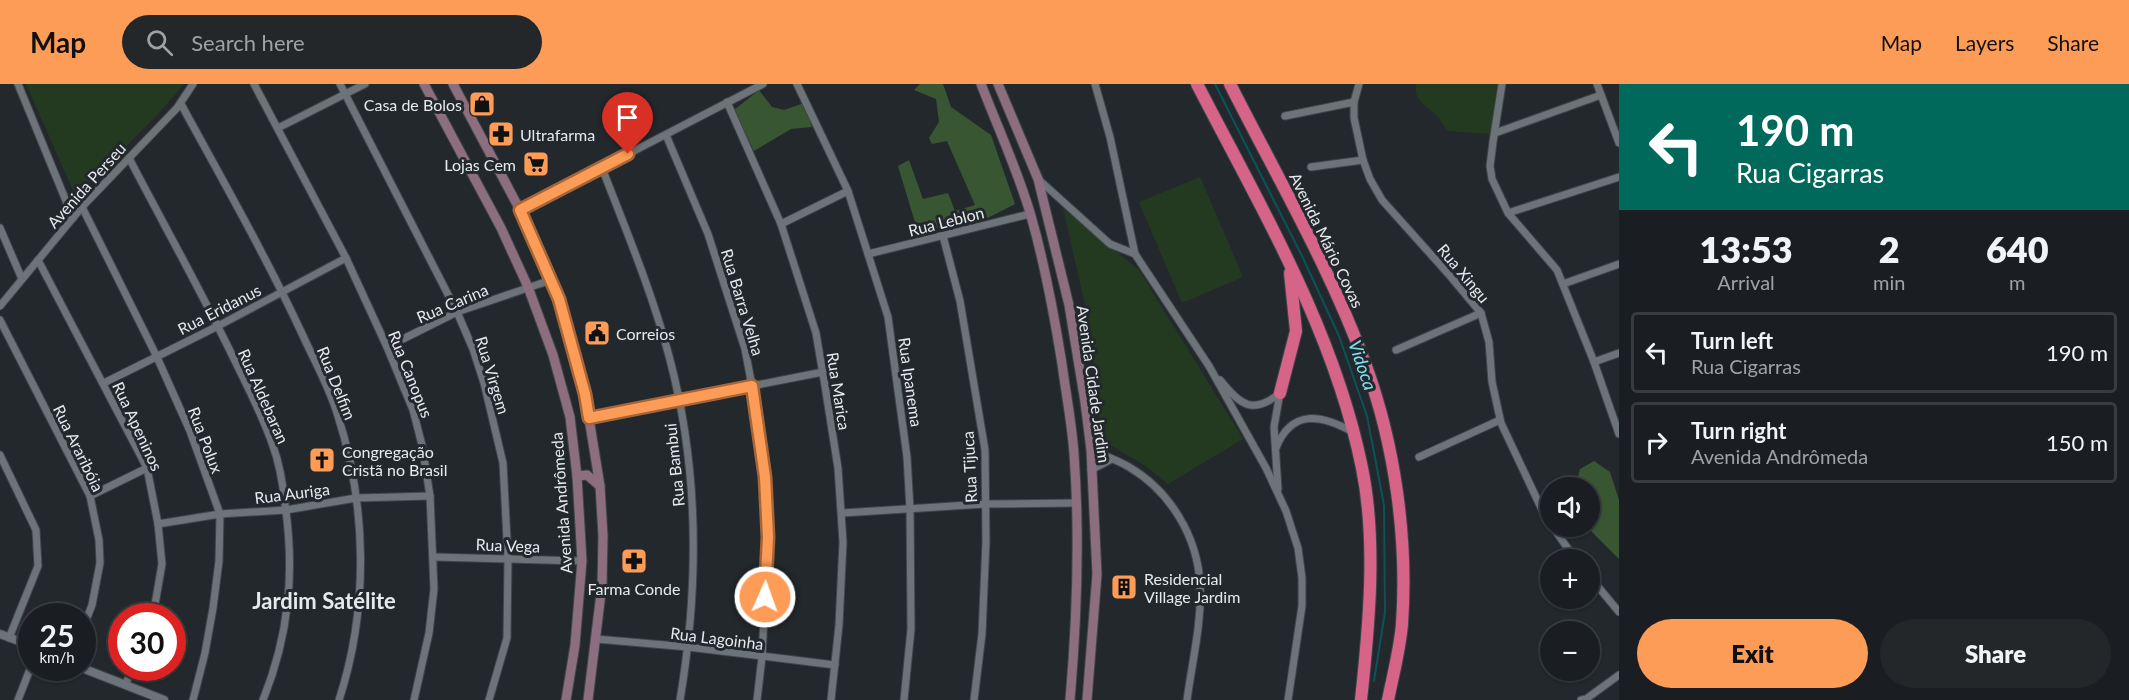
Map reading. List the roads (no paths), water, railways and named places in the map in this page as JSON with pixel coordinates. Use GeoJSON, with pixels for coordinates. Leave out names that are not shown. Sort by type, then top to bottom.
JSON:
{"type":"FeatureCollection","features":[{"type":"Feature","properties":{"kind":"highway"},"geometry":{"type":"LineString","coordinates":[[1197,84],[1287,257],[1309,305],[1338,378],[1354,433],[1362,470],[1369,532],[1368,614],[1362,700]]}},
{"type":"Feature","properties":{"kind":"highway","name":"Avenida Mário Covas"},"geometry":{"type":"LineString","coordinates":[[1230,84],[1307,231],[1341,306],[1366,366],[1384,428],[1397,493],[1403,587],[1402,627],[1388,700]]}},
{"type":"Feature","properties":{"kind":"highway"},"geometry":{"type":"LineString","coordinates":[[1280,393],[1296,332],[1287,257]]}},
{"type":"Feature","properties":{"kind":"main road","name":"Avenida Andrômeda"},"geometry":{"type":"LineString","coordinates":[[424,84],[501,228],[528,287],[553,355],[570,417],[577,476],[582,561],[575,645],[578,694]]}},
{"type":"Feature","properties":{"kind":"main road","name":"Avenida Andrômeda"},"geometry":{"type":"LineString","coordinates":[[453,84],[520,210],[559,299],[585,394],[600,486],[603,536],[596,639],[578,694]]}},
{"type":"Feature","properties":{"kind":"main road","name":"Avenida Cidade Jardim"},"geometry":{"type":"LineString","coordinates":[[981,84],[1014,166],[1030,214],[1050,289],[1069,404],[1074,453],[1078,544],[1070,700]]}},
{"type":"Feature","properties":{"kind":"main road","name":"Avenida Cidade Jardim"},"geometry":{"type":"LineString","coordinates":[[999,84],[1038,179],[1071,315],[1085,402],[1097,574],[1087,700]]}},
{"type":"Feature","properties":{"kind":"main road"},"geometry":{"type":"LineString","coordinates":[[577,476],[587,475],[600,486]]}},
{"type":"Feature","properties":{"kind":"street"},"geometry":{"type":"LineString","coordinates":[[18,84],[74,218]]}},
{"type":"Feature","properties":{"kind":"street","name":"Avenida Perseu"},"geometry":{"type":"LineString","coordinates":[[0,306],[82,207],[181,104],[193,84]]}},
{"type":"Feature","properties":{"kind":"street","name":"Rua Canopus"},"geometry":{"type":"LineString","coordinates":[[254,84],[346,258],[413,410],[423,445],[430,496],[434,589],[429,633],[414,700]]}},
{"type":"Feature","properties":{"kind":"street","name":"Rua Virgem"},"geometry":{"type":"LineString","coordinates":[[340,84],[457,312],[473,349],[484,383],[503,463],[508,559],[507,638],[489,700]]}},
{"type":"Feature","properties":{"kind":"street"},"geometry":{"type":"LineString","coordinates":[[278,128],[365,84]]}},
{"type":"Feature","properties":{"kind":"street"},"geometry":{"type":"LineString","coordinates":[[430,98],[432,84]]}},
{"type":"Feature","properties":{"kind":"street"},"geometry":{"type":"LineString","coordinates":[[520,210],[763,84]]}},
{"type":"Feature","properties":{"kind":"street","name":"Rua Ipanema"},"geometry":{"type":"LineString","coordinates":[[797,84],[848,191],[888,317],[907,457],[910,508],[911,629],[904,700]]}},
{"type":"Feature","properties":{"kind":"street"},"geometry":{"type":"LineString","coordinates":[[1095,84],[1110,137],[1135,254],[1209,366],[1280,497],[1298,548],[1302,578],[1302,606],[1288,700]]}},
{"type":"Feature","properties":{"kind":"street","name":"Rua Xingu"},"geometry":{"type":"LineString","coordinates":[[1359,84],[1354,102],[1354,118],[1363,160],[1382,200],[1481,313],[1490,342],[1492,382],[1500,420],[1540,505]]}},
{"type":"Feature","properties":{"kind":"street"},"geometry":{"type":"LineString","coordinates":[[1502,84],[1490,166],[1492,179],[1508,213],[1557,270],[1594,362],[1619,434]]}},
{"type":"Feature","properties":{"kind":"street"},"geometry":{"type":"LineString","coordinates":[[1597,84],[1619,143]]}},
{"type":"Feature","properties":{"kind":"street"},"geometry":{"type":"LineString","coordinates":[[1495,133],[1601,95]]}},
{"type":"Feature","properties":{"kind":"street","name":"Rua Marica"},"geometry":{"type":"LineString","coordinates":[[727,102],[781,224],[816,333],[823,372],[838,468],[843,542],[831,700]]}},
{"type":"Feature","properties":{"kind":"street"},"geometry":{"type":"LineString","coordinates":[[1285,117],[1354,102]]}},
{"type":"Feature","properties":{"kind":"street","name":"Rua Delfim"},"geometry":{"type":"LineString","coordinates":[[181,104],[282,291],[337,412],[357,498],[361,577],[353,644],[339,700]]}},
{"type":"Feature","properties":{"kind":"street","name":"Rua Barra Velha"},"geometry":{"type":"LineString","coordinates":[[666,135],[708,234],[734,310],[752,386],[765,477],[768,537],[762,657],[757,700]]}},
{"type":"Feature","properties":{"kind":"street","name":"Rua Aldebaran"},"geometry":{"type":"LineString","coordinates":[[129,158],[218,326],[274,447],[286,510],[291,564],[289,600],[283,636],[272,678],[263,700]]}},
{"type":"Feature","properties":{"kind":"street"},"geometry":{"type":"LineString","coordinates":[[1311,167],[1363,160]]}},
{"type":"Feature","properties":{"kind":"street","name":"Rua Bambui"},"geometry":{"type":"LineString","coordinates":[[602,168],[652,301],[680,399],[689,463],[693,518],[693,575],[688,647],[680,700]]}},
{"type":"Feature","properties":{"kind":"street"},"geometry":{"type":"LineString","coordinates":[[1508,213],[1619,177]]}},
{"type":"Feature","properties":{"kind":"street"},"geometry":{"type":"LineString","coordinates":[[1038,179],[1110,244],[1135,254]]}},
{"type":"Feature","properties":{"kind":"street"},"geometry":{"type":"LineString","coordinates":[[781,224],[848,191]]}},
{"type":"Feature","properties":{"kind":"street","name":"Rua Polux"},"geometry":{"type":"LineString","coordinates":[[82,207],[156,356],[190,431],[220,514],[219,561],[213,608],[193,700]]}},
{"type":"Feature","properties":{"kind":"street","name":"Rua Leblon"},"geometry":{"type":"LineString","coordinates":[[868,254],[1030,214]]}},
{"type":"Feature","properties":{"kind":"street"},"geometry":{"type":"LineString","coordinates":[[0,228],[22,279]]}},
{"type":"Feature","properties":{"kind":"street","name":"Rua Tijuca"},"geometry":{"type":"LineString","coordinates":[[943,237],[960,301],[983,439],[986,542],[982,634],[974,700]]}},
{"type":"Feature","properties":{"kind":"street","name":"Rua Eridanus"},"geometry":{"type":"LineString","coordinates":[[104,383],[346,258]]}},
{"type":"Feature","properties":{"kind":"street","name":"Rua Apeninos"},"geometry":{"type":"LineString","coordinates":[[38,260],[147,468],[158,524],[162,564],[155,603]]}},
{"type":"Feature","properties":{"kind":"street"},"geometry":{"type":"LineString","coordinates":[[1563,284],[1619,264]]}},
{"type":"Feature","properties":{"kind":"street","name":"Rua Carina"},"geometry":{"type":"LineString","coordinates":[[387,347],[457,312],[550,280]]}},
{"type":"Feature","properties":{"kind":"street"},"geometry":{"type":"LineString","coordinates":[[1396,350],[1481,313]]}},
{"type":"Feature","properties":{"kind":"street","name":"Rua Araribóia"},"geometry":{"type":"LineString","coordinates":[[0,320],[90,496],[99,540],[100,563],[92,603]]}},
{"type":"Feature","properties":{"kind":"street"},"geometry":{"type":"LineString","coordinates":[[1594,362],[1619,352]]}},
{"type":"Feature","properties":{"kind":"street"},"geometry":{"type":"LineString","coordinates":[[1209,366],[1229,391],[1244,403],[1252,406],[1266,404],[1280,393]]}},
{"type":"Feature","properties":{"kind":"street"},"geometry":{"type":"LineString","coordinates":[[589,418],[823,372]]}},
{"type":"Feature","properties":{"kind":"street"},"geometry":{"type":"LineString","coordinates":[[1280,393],[1274,427],[1280,497]]}},
{"type":"Feature","properties":{"kind":"street"},"geometry":{"type":"LineString","coordinates":[[1275,450],[1286,429],[1304,419],[1325,419],[1354,433]]}},
{"type":"Feature","properties":{"kind":"street"},"geometry":{"type":"LineString","coordinates":[[1419,457],[1500,420]]}},
{"type":"Feature","properties":{"kind":"street"},"geometry":{"type":"LineString","coordinates":[[1090,450],[1127,466],[1156,488],[1171,504],[1184,525],[1193,548],[1200,585],[1200,609],[1187,700]]}},
{"type":"Feature","properties":{"kind":"street"},"geometry":{"type":"LineString","coordinates":[[0,455],[36,531],[38,566],[4,636]]}},
{"type":"Feature","properties":{"kind":"street"},"geometry":{"type":"LineString","coordinates":[[1091,470],[1112,459]]}},
{"type":"Feature","properties":{"kind":"street"},"geometry":{"type":"LineString","coordinates":[[90,496],[147,468]]}},
{"type":"Feature","properties":{"kind":"street","name":"Rua Auriga"},"geometry":{"type":"LineString","coordinates":[[158,524],[220,514],[286,510],[357,498],[430,496]]}},
{"type":"Feature","properties":{"kind":"street"},"geometry":{"type":"LineString","coordinates":[[842,513],[985,504],[1076,503]]}},
{"type":"Feature","properties":{"kind":"street","name":"Rua Vega"},"geometry":{"type":"LineString","coordinates":[[433,557],[582,561]]}},
{"type":"Feature","properties":{"kind":"street"},"geometry":{"type":"LineString","coordinates":[[1600,589],[1619,612]]}},
{"type":"Feature","properties":{"kind":"street","name":"Rua Lagoinha"},"geometry":{"type":"LineString","coordinates":[[596,639],[688,647],[835,665]]}},
{"type":"Feature","properties":{"kind":"street"},"geometry":{"type":"LineString","coordinates":[[96,674],[164,700]]}},
{"type":"Feature","properties":{"kind":"street"},"geometry":{"type":"LineString","coordinates":[[1584,700],[1619,675]]}},
{"type":"Feature","properties":{"kind":"street"},"geometry":{"type":"LineString","coordinates":[[18,700],[25,681]]}},
{"type":"Feature","properties":{"kind":"street"},"geometry":{"type":"LineString","coordinates":[[125,685],[127,681]]}},
{"type":"Feature","properties":{"kind":"waterway","name":"Vidoca"},"geometry":{"type":"LineString","coordinates":[[1215,84],[1303,258],[1339,336],[1367,416],[1384,505],[1385,612],[1374,681]]}},
{"type":"Feature","properties":{"kind":"place","name":"Casa de Bolos"},"geometry":{"type":"Point","coordinates":[482,104]}},
{"type":"Feature","properties":{"kind":"place","name":"Ultrafarma"},"geometry":{"type":"Point","coordinates":[501,134]}},
{"type":"Feature","properties":{"kind":"place","name":"Lojas Cem"},"geometry":{"type":"Point","coordinates":[536,164]}},
{"type":"Feature","properties":{"kind":"place","name":"Correios"},"geometry":{"type":"Point","coordinates":[597,333]}},
{"type":"Feature","properties":{"kind":"place","name":"Congregação Cristã no Brasil"},"geometry":{"type":"Point","coordinates":[322,460]}},
{"type":"Feature","properties":{"kind":"place","name":"Farma Conde"},"geometry":{"type":"Point","coordinates":[634,561]}},
{"type":"Feature","properties":{"kind":"place","name":"Residencial Village Jardim"},"geometry":{"type":"Point","coordinates":[1124,587]}},
{"type":"Feature","properties":{"kind":"district","name":"Jardim Satélite"},"geometry":{"type":"Point","coordinates":[324,600]}}]}
